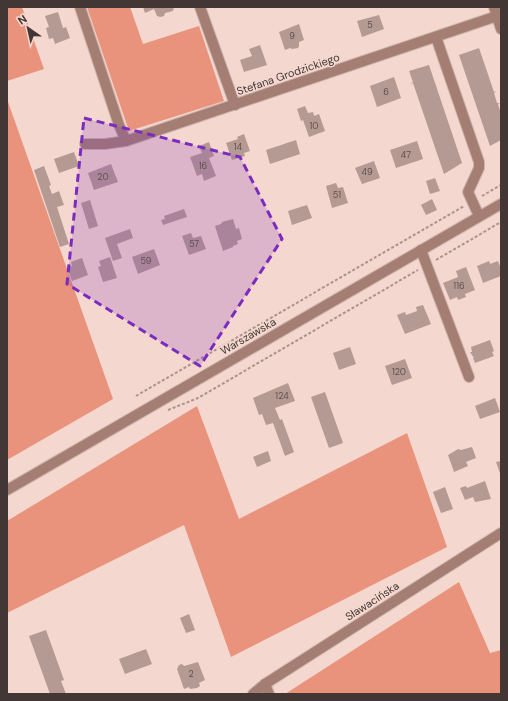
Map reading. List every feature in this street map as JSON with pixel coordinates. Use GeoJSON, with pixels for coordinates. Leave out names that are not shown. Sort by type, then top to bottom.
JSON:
{"type":"FeatureCollection","features":[{"type":"Feature","properties":{"kind":"street"},"geometry":{"type":"LineString","coordinates":[[80,7],[119,125],[126,141]]}},
{"type":"Feature","properties":{"kind":"street"},"geometry":{"type":"LineString","coordinates":[[200,7],[235,105]]}},
{"type":"Feature","properties":{"kind":"street"},"geometry":{"type":"LineString","coordinates":[[495,11],[501,29]]}},
{"type":"Feature","properties":{"kind":"street","name":"Stefana Grodzickiego"},"geometry":{"type":"LineString","coordinates":[[85,144],[105,144],[126,141],[436,37],[495,11]]}},
{"type":"Feature","properties":{"kind":"street"},"geometry":{"type":"LineString","coordinates":[[436,37],[479,162],[479,168],[468,192],[478,216]]}},
{"type":"Feature","properties":{"kind":"street","name":"Warszawska"},"geometry":{"type":"LineString","coordinates":[[7,490],[501,204]]}},
{"type":"Feature","properties":{"kind":"street"},"geometry":{"type":"LineString","coordinates":[[421,250],[469,377]]}},
{"type":"Feature","properties":{"kind":"street","name":"Sławacińska"},"geometry":{"type":"LineString","coordinates":[[253,694],[265,684],[501,533]]}},
{"type":"Feature","properties":{"kind":"street"},"geometry":{"type":"LineString","coordinates":[[265,684],[269,694]]}},
{"type":"Feature","properties":{"kind":"path"},"geometry":{"type":"LineString","coordinates":[[136,396],[501,184]]}},
{"type":"Feature","properties":{"kind":"path"},"geometry":{"type":"LineString","coordinates":[[168,410],[198,398],[501,222]]}},
{"type":"Feature","properties":{"kind":"highlighted area"},"geometry":{"type":"Polygon","coordinates":[[[84,118],[240,157],[282,239],[200,366],[67,284],[84,118]]]}},
{"type":"Feature","properties":{"kind":"shaded area"},"geometry":{"type":"Polygon","coordinates":[[[7,7],[22,7],[44,69],[7,81],[7,7]]]}},
{"type":"Feature","properties":{"kind":"shaded area"},"geometry":{"type":"Polygon","coordinates":[[[87,7],[130,7],[143,44],[199,26],[224,101],[129,131],[87,7]]]}},
{"type":"Feature","properties":{"kind":"shaded area"},"geometry":{"type":"Polygon","coordinates":[[[7,99],[113,399],[7,460],[7,99]]]}},
{"type":"Feature","properties":{"kind":"shaded area"},"geometry":{"type":"Polygon","coordinates":[[[197,406],[239,519],[407,433],[447,547],[231,657],[184,525],[7,613],[7,521],[197,406]]]}},
{"type":"Feature","properties":{"kind":"shaded area"},"geometry":{"type":"Polygon","coordinates":[[[459,582],[490,653],[501,650],[501,694],[285,694],[459,582]]]}},
{"type":"Feature","properties":{"kind":"building"},"geometry":{"type":"Polygon","coordinates":[[[143,7],[174,7],[173,11],[165,13],[164,16],[160,17],[157,16],[154,9],[145,13],[143,7]]]}},
{"type":"Feature","properties":{"kind":"building"},"geometry":{"type":"Polygon","coordinates":[[[58,12],[63,28],[66,27],[70,38],[55,44],[53,38],[49,39],[46,28],[49,27],[45,16],[58,12]]]}},
{"type":"Feature","properties":{"kind":"building"},"geometry":{"type":"Polygon","coordinates":[[[379,15],[384,29],[362,37],[357,21],[379,15]]]}},
{"type":"Feature","properties":{"kind":"building"},"geometry":{"type":"Polygon","coordinates":[[[299,24],[304,40],[299,42],[298,48],[290,48],[285,50],[279,32],[299,24]]]}},
{"type":"Feature","properties":{"kind":"building"},"geometry":{"type":"Polygon","coordinates":[[[260,45],[267,65],[244,72],[240,60],[252,56],[249,49],[260,45]]]}},
{"type":"Feature","properties":{"kind":"building"},"geometry":{"type":"Polygon","coordinates":[[[479,48],[494,92],[497,91],[494,93],[497,103],[500,103],[498,104],[501,114],[501,140],[490,146],[459,55],[479,48]]]}},
{"type":"Feature","properties":{"kind":"building"},"geometry":{"type":"Polygon","coordinates":[[[429,65],[462,163],[444,174],[413,83],[410,84],[413,82],[409,71],[429,65]]]}},
{"type":"Feature","properties":{"kind":"building"},"geometry":{"type":"Polygon","coordinates":[[[394,77],[401,98],[377,107],[370,86],[394,77]]]}},
{"type":"Feature","properties":{"kind":"building"},"geometry":{"type":"Polygon","coordinates":[[[305,106],[308,113],[313,112],[314,116],[319,114],[325,131],[309,137],[297,109],[305,106]]]}},
{"type":"Feature","properties":{"kind":"building"},"geometry":{"type":"Polygon","coordinates":[[[244,134],[250,151],[244,153],[245,156],[232,160],[226,143],[238,139],[237,137],[244,134]]]}},
{"type":"Feature","properties":{"kind":"building"},"geometry":{"type":"Polygon","coordinates":[[[296,140],[300,154],[270,164],[266,150],[296,140]]]}},
{"type":"Feature","properties":{"kind":"building"},"geometry":{"type":"Polygon","coordinates":[[[417,141],[423,159],[396,168],[390,150],[417,141]]]}},
{"type":"Feature","properties":{"kind":"building"},"geometry":{"type":"Polygon","coordinates":[[[209,142],[214,156],[209,158],[216,176],[204,181],[202,174],[197,176],[190,157],[202,153],[199,146],[209,142]]]}},
{"type":"Feature","properties":{"kind":"building"},"geometry":{"type":"Polygon","coordinates":[[[74,152],[79,166],[59,173],[54,159],[74,152]]]}},
{"type":"Feature","properties":{"kind":"building"},"geometry":{"type":"Polygon","coordinates":[[[374,161],[380,178],[362,184],[355,168],[374,161]]]}},
{"type":"Feature","properties":{"kind":"building"},"geometry":{"type":"Polygon","coordinates":[[[111,164],[118,182],[94,190],[88,173],[111,164]]]}},
{"type":"Feature","properties":{"kind":"building"},"geometry":{"type":"Polygon","coordinates":[[[44,166],[51,185],[49,186],[52,194],[59,191],[64,205],[57,207],[69,244],[60,247],[34,170],[44,166]]]}},
{"type":"Feature","properties":{"kind":"building"},"geometry":{"type":"Polygon","coordinates":[[[435,178],[440,191],[430,194],[426,181],[435,178]]]}},
{"type":"Feature","properties":{"kind":"building"},"geometry":{"type":"Polygon","coordinates":[[[336,183],[338,188],[343,187],[348,203],[332,208],[326,186],[336,183]]]}},
{"type":"Feature","properties":{"kind":"building"},"geometry":{"type":"Polygon","coordinates":[[[432,199],[437,210],[426,215],[421,205],[432,199]]]}},
{"type":"Feature","properties":{"kind":"building"},"geometry":{"type":"Polygon","coordinates":[[[90,200],[98,226],[89,229],[81,203],[90,200]]]}},
{"type":"Feature","properties":{"kind":"building"},"geometry":{"type":"Polygon","coordinates":[[[307,205],[312,218],[292,225],[288,211],[307,205]]]}},
{"type":"Feature","properties":{"kind":"building"},"geometry":{"type":"Polygon","coordinates":[[[184,209],[187,217],[163,225],[161,220],[165,219],[164,216],[184,209]]]}},
{"type":"Feature","properties":{"kind":"building"},"geometry":{"type":"Polygon","coordinates":[[[233,219],[236,229],[239,228],[242,239],[237,241],[238,244],[223,251],[215,226],[233,219]]]}},
{"type":"Feature","properties":{"kind":"building"},"geometry":{"type":"Polygon","coordinates":[[[130,229],[133,238],[117,244],[122,258],[113,261],[105,238],[130,229]]]}},
{"type":"Feature","properties":{"kind":"building"},"geometry":{"type":"Polygon","coordinates":[[[191,233],[193,238],[201,236],[206,249],[189,255],[182,236],[191,233]]]}},
{"type":"Feature","properties":{"kind":"building"},"geometry":{"type":"Polygon","coordinates":[[[154,249],[160,265],[138,274],[132,257],[154,249]]]}},
{"type":"Feature","properties":{"kind":"building"},"geometry":{"type":"Polygon","coordinates":[[[110,257],[117,278],[103,282],[98,267],[101,266],[99,261],[110,257]]]}},
{"type":"Feature","properties":{"kind":"building"},"geometry":{"type":"Polygon","coordinates":[[[82,258],[88,275],[72,281],[67,267],[72,266],[71,262],[82,258]]]}},
{"type":"Feature","properties":{"kind":"building"},"geometry":{"type":"Polygon","coordinates":[[[489,261],[490,264],[498,261],[501,269],[501,276],[483,283],[477,266],[489,261]]]}},
{"type":"Feature","properties":{"kind":"building"},"geometry":{"type":"Polygon","coordinates":[[[466,267],[475,290],[465,294],[466,297],[458,300],[457,297],[450,300],[443,283],[458,277],[456,271],[466,267]]]}},
{"type":"Feature","properties":{"kind":"building"},"geometry":{"type":"Polygon","coordinates":[[[423,305],[431,324],[405,334],[397,315],[405,312],[406,315],[417,311],[416,307],[423,305]]]}},
{"type":"Feature","properties":{"kind":"building"},"geometry":{"type":"Polygon","coordinates":[[[490,340],[494,351],[492,352],[494,356],[475,363],[470,352],[472,352],[471,347],[490,340]]]}},
{"type":"Feature","properties":{"kind":"building"},"geometry":{"type":"Polygon","coordinates":[[[350,347],[356,364],[339,370],[333,353],[350,347]]]}},
{"type":"Feature","properties":{"kind":"building"},"geometry":{"type":"Polygon","coordinates":[[[405,359],[412,378],[392,385],[385,366],[405,359]]]}},
{"type":"Feature","properties":{"kind":"building"},"geometry":{"type":"Polygon","coordinates":[[[288,383],[295,401],[275,408],[280,420],[282,419],[294,452],[285,456],[273,423],[266,425],[262,414],[259,415],[253,398],[288,383]]]}},
{"type":"Feature","properties":{"kind":"building"},"geometry":{"type":"Polygon","coordinates":[[[325,392],[343,443],[329,448],[311,397],[325,392]]]}},
{"type":"Feature","properties":{"kind":"building"},"geometry":{"type":"Polygon","coordinates":[[[495,398],[500,412],[480,419],[475,406],[495,398]]]}},
{"type":"Feature","properties":{"kind":"building"},"geometry":{"type":"Polygon","coordinates":[[[472,447],[476,458],[466,462],[468,466],[454,472],[448,455],[458,449],[461,450],[472,447]]]}},
{"type":"Feature","properties":{"kind":"building"},"geometry":{"type":"Polygon","coordinates":[[[268,451],[271,461],[257,467],[253,457],[268,451]]]}},
{"type":"Feature","properties":{"kind":"building"},"geometry":{"type":"Polygon","coordinates":[[[501,461],[501,476],[496,462],[501,461]]]}},
{"type":"Feature","properties":{"kind":"building"},"geometry":{"type":"Polygon","coordinates":[[[485,481],[491,499],[475,502],[473,497],[465,500],[460,488],[466,486],[467,488],[485,481]]]}},
{"type":"Feature","properties":{"kind":"building"},"geometry":{"type":"Polygon","coordinates":[[[445,487],[453,509],[441,513],[433,492],[445,487]]]}},
{"type":"Feature","properties":{"kind":"building"},"geometry":{"type":"Polygon","coordinates":[[[189,614],[195,630],[186,633],[180,618],[189,614]]]}},
{"type":"Feature","properties":{"kind":"building"},"geometry":{"type":"Polygon","coordinates":[[[46,630],[64,680],[61,681],[66,694],[50,694],[29,636],[46,630]]]}},
{"type":"Feature","properties":{"kind":"building"},"geometry":{"type":"Polygon","coordinates":[[[146,649],[152,664],[125,674],[119,659],[146,649]]]}},
{"type":"Feature","properties":{"kind":"building"},"geometry":{"type":"Polygon","coordinates":[[[198,662],[205,680],[199,683],[200,686],[197,688],[190,689],[189,687],[184,689],[177,669],[179,665],[182,664],[184,666],[198,662]]]}}]}
